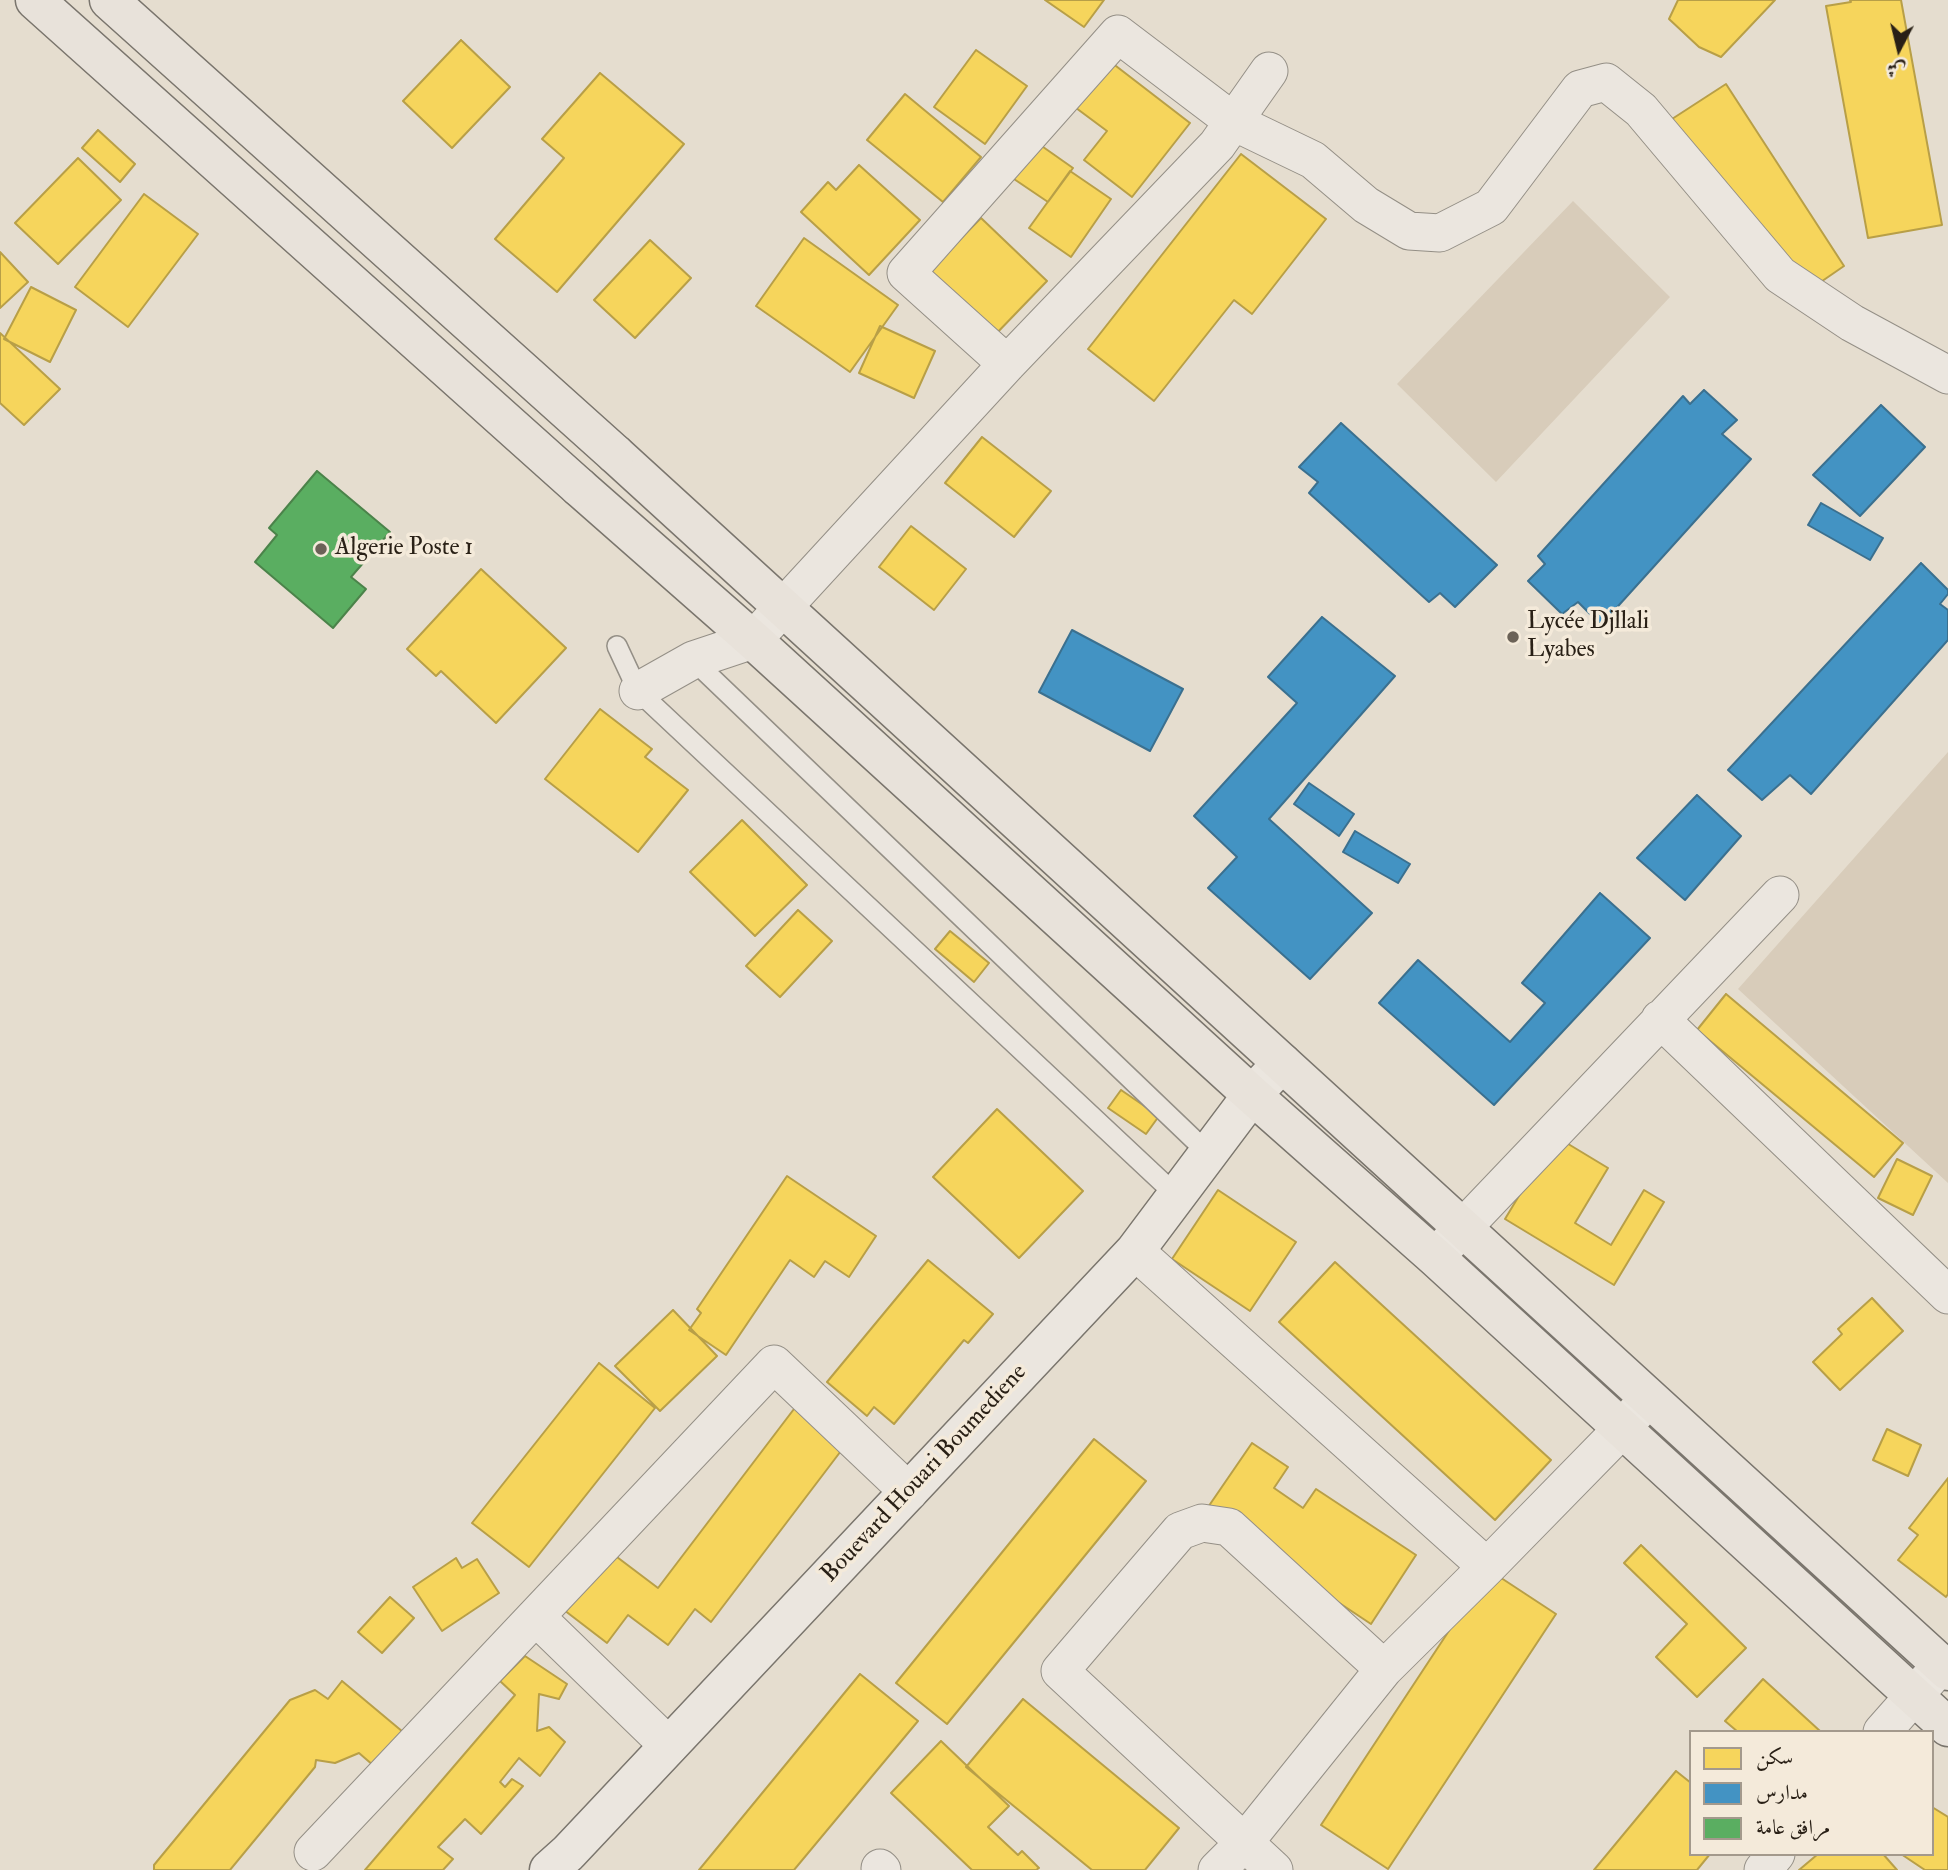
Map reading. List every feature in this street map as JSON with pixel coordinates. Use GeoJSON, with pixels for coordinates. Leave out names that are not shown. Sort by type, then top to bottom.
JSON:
{"type":"FeatureCollection","features":[{"type":"Feature","properties":{"kind":"main road"},"geometry":{"type":"LineString","coordinates":[[35,0],[753,640],[1252,1095],[1623,1428],[1948,1727]]}},
{"type":"Feature","properties":{"kind":"main road"},"geometry":{"type":"LineString","coordinates":[[109,0],[615,454],[1648,1398],[1946,1665]]}},
{"type":"Feature","properties":{"kind":"street"},"geometry":{"type":"LineString","coordinates":[[1007,364],[906,273],[1118,34],[1234,122],[1313,160],[1366,205],[1409,231],[1440,233],[1491,206],[1580,89],[1606,82],[1641,110],[1780,275],[1852,323],[1948,375]]}},
{"type":"Feature","properties":{"kind":"street"},"geometry":{"type":"LineString","coordinates":[[638,691],[693,660],[753,640],[1007,364],[1217,145],[1269,71]]}},
{"type":"Feature","properties":{"kind":"street"},"geometry":{"type":"LineString","coordinates":[[1435,1257],[1780,895]]}},
{"type":"Feature","properties":{"kind":"street"},"geometry":{"type":"LineString","coordinates":[[1660,1019],[1948,1295]]}},
{"type":"Feature","properties":{"kind":"street","name":"Bouevard Houari Boumediene"},"geometry":{"type":"LineString","coordinates":[[549,1870],[568,1853],[1135,1251],[1252,1095],[1282,1063]]}},
{"type":"Feature","properties":{"kind":"street"},"geometry":{"type":"LineString","coordinates":[[1135,1251],[1487,1567]]}},
{"type":"Feature","properties":{"kind":"street"},"geometry":{"type":"LineString","coordinates":[[313,1853],[774,1364],[909,1492]]}},
{"type":"Feature","properties":{"kind":"street"},"geometry":{"type":"LineString","coordinates":[[1217,1870],[1244,1843],[1384,1669],[1623,1428],[1648,1398]]}},
{"type":"Feature","properties":{"kind":"street"},"geometry":{"type":"LineString","coordinates":[[1274,1870],[1060,1671],[1180,1531],[1202,1522],[1229,1527],[1384,1669]]}},
{"type":"Feature","properties":{"kind":"street"},"geometry":{"type":"LineString","coordinates":[[536,1617],[669,1746]]}},
{"type":"Feature","properties":{"kind":"street"},"geometry":{"type":"LineString","coordinates":[[1884,1730],[1914,1695],[1946,1665]]}},
{"type":"Feature","properties":{"kind":"street"},"geometry":{"type":"LineString","coordinates":[[1763,1870],[1774,1856]]}},
{"type":"Feature","properties":{"kind":"lane"},"geometry":{"type":"LineString","coordinates":[[617,646],[638,691],[1177,1196]]}},
{"type":"Feature","properties":{"kind":"lane"},"geometry":{"type":"LineString","coordinates":[[693,660],[1209,1154]]}},
{"type":"Feature","properties":{"kind":"shaded area"},"geometry":{"type":"Polygon","coordinates":[[[1573,201],[1670,297],[1496,482],[1397,384],[1573,201]]]}},
{"type":"Feature","properties":{"kind":"shaded area"},"geometry":{"type":"Polygon","coordinates":[[[1948,752],[1948,1183],[1738,989],[1948,752]]]}},
{"type":"Feature","properties":{"kind":"building: سكن"},"geometry":{"type":"Polygon","coordinates":[[[1045,0],[1104,0],[1084,27],[1045,0]]]}},
{"type":"Feature","properties":{"kind":"building: سكن"},"geometry":{"type":"Polygon","coordinates":[[[1678,0],[1775,0],[1721,57],[1699,47],[1669,19],[1678,0]]]}},
{"type":"Feature","properties":{"kind":"building: سكن"},"geometry":{"type":"Polygon","coordinates":[[[1850,0],[1901,0],[1942,225],[1868,238],[1826,6],[1851,2],[1850,0]]]}},
{"type":"Feature","properties":{"kind":"building: سكن"},"geometry":{"type":"Polygon","coordinates":[[[461,40],[510,87],[452,148],[403,101],[461,40]]]}},
{"type":"Feature","properties":{"kind":"building: سكن"},"geometry":{"type":"Polygon","coordinates":[[[976,50],[1027,86],[985,144],[934,107],[976,50]]]}},
{"type":"Feature","properties":{"kind":"building: سكن"},"geometry":{"type":"Polygon","coordinates":[[[1103,56],[1190,123],[1132,197],[1084,160],[1107,131],[1068,102],[1103,56]]]}},
{"type":"Feature","properties":{"kind":"building: سكن"},"geometry":{"type":"Polygon","coordinates":[[[600,73],[684,144],[557,292],[495,239],[564,158],[542,139],[600,73]]]}},
{"type":"Feature","properties":{"kind":"building: سكن"},"geometry":{"type":"Polygon","coordinates":[[[1726,84],[1844,266],[1815,286],[1804,269],[1779,284],[1672,119],[1726,84]]]}},
{"type":"Feature","properties":{"kind":"building: سكن"},"geometry":{"type":"Polygon","coordinates":[[[905,94],[981,157],[943,202],[867,140],[905,94]]]}},
{"type":"Feature","properties":{"kind":"building: سكن"},"geometry":{"type":"Polygon","coordinates":[[[98,130],[135,164],[120,182],[82,148],[98,130]]]}},
{"type":"Feature","properties":{"kind":"building: سكن"},"geometry":{"type":"Polygon","coordinates":[[[1036,142],[1073,168],[1048,202],[1011,177],[1036,142]]]}},
{"type":"Feature","properties":{"kind":"building: سكن"},"geometry":{"type":"Polygon","coordinates":[[[1241,154],[1326,219],[1252,314],[1234,300],[1154,401],[1088,349],[1241,154]]]}},
{"type":"Feature","properties":{"kind":"building: سكن"},"geometry":{"type":"Polygon","coordinates":[[[78,158],[121,200],[58,264],[15,223],[78,158]]]}},
{"type":"Feature","properties":{"kind":"building: سكن"},"geometry":{"type":"Polygon","coordinates":[[[859,165],[920,220],[869,275],[801,212],[828,182],[836,190],[859,165]]]}},
{"type":"Feature","properties":{"kind":"building: سكن"},"geometry":{"type":"Polygon","coordinates":[[[1070,171],[1111,199],[1071,257],[1029,228],[1070,171]]]}},
{"type":"Feature","properties":{"kind":"building: سكن"},"geometry":{"type":"Polygon","coordinates":[[[144,194],[198,234],[128,327],[75,287],[144,194]]]}},
{"type":"Feature","properties":{"kind":"building: سكن"},"geometry":{"type":"Polygon","coordinates":[[[981,218],[1047,281],[993,337],[927,273],[981,218]]]}},
{"type":"Feature","properties":{"kind":"building: سكن"},"geometry":{"type":"Polygon","coordinates":[[[804,238],[898,305],[850,372],[756,306],[804,238]]]}},
{"type":"Feature","properties":{"kind":"building: سكن"},"geometry":{"type":"Polygon","coordinates":[[[650,240],[691,278],[635,338],[594,300],[650,240]]]}},
{"type":"Feature","properties":{"kind":"building: سكن"},"geometry":{"type":"Polygon","coordinates":[[[0,252],[28,282],[0,308],[0,252]]]}},
{"type":"Feature","properties":{"kind":"building: سكن"},"geometry":{"type":"Polygon","coordinates":[[[31,287],[76,310],[50,362],[4,339],[31,287]]]}},
{"type":"Feature","properties":{"kind":"building: سكن"},"geometry":{"type":"Polygon","coordinates":[[[880,326],[935,351],[914,398],[859,373],[880,326]]]}},
{"type":"Feature","properties":{"kind":"building: سكن"},"geometry":{"type":"Polygon","coordinates":[[[0,333],[60,389],[24,425],[0,403],[0,333]]]}},
{"type":"Feature","properties":{"kind":"building: سكن"},"geometry":{"type":"Polygon","coordinates":[[[982,437],[1051,491],[1014,537],[945,483],[982,437]]]}},
{"type":"Feature","properties":{"kind":"building: سكن"},"geometry":{"type":"Polygon","coordinates":[[[911,526],[966,569],[934,610],[879,567],[911,526]]]}},
{"type":"Feature","properties":{"kind":"building: سكن"},"geometry":{"type":"Polygon","coordinates":[[[481,569],[566,648],[496,723],[441,671],[436,676],[407,649],[481,569]]]}},
{"type":"Feature","properties":{"kind":"building: سكن"},"geometry":{"type":"Polygon","coordinates":[[[600,709],[652,749],[645,757],[688,790],[638,852],[545,779],[600,709]]]}},
{"type":"Feature","properties":{"kind":"building: سكن"},"geometry":{"type":"Polygon","coordinates":[[[742,820],[807,885],[755,936],[690,872],[742,820]]]}},
{"type":"Feature","properties":{"kind":"building: سكن"},"geometry":{"type":"Polygon","coordinates":[[[798,910],[832,941],[780,997],[746,966],[798,910]]]}},
{"type":"Feature","properties":{"kind":"building: سكن"},"geometry":{"type":"Polygon","coordinates":[[[950,931],[989,963],[974,982],[935,949],[950,931]]]}},
{"type":"Feature","properties":{"kind":"building: سكن"},"geometry":{"type":"Polygon","coordinates":[[[1726,994],[1903,1143],[1874,1177],[1697,1030],[1726,994]]]}},
{"type":"Feature","properties":{"kind":"building: سكن"},"geometry":{"type":"Polygon","coordinates":[[[1121,1090],[1159,1116],[1146,1134],[1108,1108],[1121,1090]]]}},
{"type":"Feature","properties":{"kind":"building: سكن"},"geometry":{"type":"Polygon","coordinates":[[[997,1109],[1083,1191],[1019,1258],[933,1177],[997,1109]]]}},
{"type":"Feature","properties":{"kind":"building: سكن"},"geometry":{"type":"Polygon","coordinates":[[[1555,1136],[1608,1168],[1575,1223],[1611,1245],[1644,1190],[1664,1202],[1614,1285],[1505,1219],[1555,1136]]]}},
{"type":"Feature","properties":{"kind":"building: سكن"},"geometry":{"type":"Polygon","coordinates":[[[1897,1159],[1932,1176],[1913,1215],[1878,1198],[1897,1159]]]}},
{"type":"Feature","properties":{"kind":"building: سكن"},"geometry":{"type":"Polygon","coordinates":[[[787,1176],[876,1236],[849,1277],[825,1261],[814,1277],[790,1260],[726,1355],[689,1330],[701,1313],[697,1309],[787,1176]]]}},
{"type":"Feature","properties":{"kind":"building: سكن"},"geometry":{"type":"Polygon","coordinates":[[[1218,1190],[1296,1242],[1250,1311],[1172,1259],[1218,1190]]]}},
{"type":"Feature","properties":{"kind":"building: سكن"},"geometry":{"type":"Polygon","coordinates":[[[928,1260],[993,1314],[968,1343],[964,1340],[894,1424],[874,1407],[867,1416],[827,1382],[928,1260]]]}},
{"type":"Feature","properties":{"kind":"building: سكن"},"geometry":{"type":"Polygon","coordinates":[[[1335,1262],[1551,1460],[1495,1520],[1279,1322],[1335,1262]]]}},
{"type":"Feature","properties":{"kind":"building: سكن"},"geometry":{"type":"Polygon","coordinates":[[[1872,1298],[1903,1331],[1840,1390],[1813,1362],[1842,1334],[1838,1329],[1872,1298]]]}},
{"type":"Feature","properties":{"kind":"building: سكن"},"geometry":{"type":"Polygon","coordinates":[[[673,1310],[717,1356],[660,1411],[615,1366],[673,1310]]]}},
{"type":"Feature","properties":{"kind":"building: سكن"},"geometry":{"type":"Polygon","coordinates":[[[599,1363],[655,1408],[529,1567],[472,1523],[599,1363]]]}},
{"type":"Feature","properties":{"kind":"building: سكن"},"geometry":{"type":"Polygon","coordinates":[[[797,1405],[847,1443],[711,1622],[695,1609],[668,1645],[628,1615],[607,1643],[564,1610],[609,1551],[658,1588],[797,1405]]]}},
{"type":"Feature","properties":{"kind":"building: سكن"},"geometry":{"type":"Polygon","coordinates":[[[1887,1429],[1921,1445],[1908,1476],[1873,1460],[1887,1429]]]}},
{"type":"Feature","properties":{"kind":"building: سكن"},"geometry":{"type":"Polygon","coordinates":[[[1094,1439],[1146,1481],[947,1724],[896,1683],[1094,1439]]]}},
{"type":"Feature","properties":{"kind":"building: سكن"},"geometry":{"type":"Polygon","coordinates":[[[1252,1443],[1288,1467],[1274,1488],[1303,1508],[1316,1489],[1416,1555],[1371,1624],[1204,1513],[1252,1443]]]}},
{"type":"Feature","properties":{"kind":"building: سكن"},"geometry":{"type":"Polygon","coordinates":[[[1948,1478],[1946,1597],[1898,1560],[1918,1535],[1909,1528],[1948,1478]]]}},
{"type":"Feature","properties":{"kind":"building: سكن"},"geometry":{"type":"Polygon","coordinates":[[[1641,1545],[1746,1648],[1697,1697],[1656,1657],[1687,1624],[1624,1563],[1641,1545]]]}},
{"type":"Feature","properties":{"kind":"building: سكن"},"geometry":{"type":"Polygon","coordinates":[[[456,1558],[462,1568],[477,1559],[499,1593],[442,1631],[413,1587],[456,1558]]]}},
{"type":"Feature","properties":{"kind":"building: سكن"},"geometry":{"type":"Polygon","coordinates":[[[1489,1570],[1556,1614],[1388,1869],[1321,1825],[1489,1570]]]}},
{"type":"Feature","properties":{"kind":"building: سكن"},"geometry":{"type":"Polygon","coordinates":[[[390,1597],[414,1618],[382,1653],[358,1632],[390,1597]]]}},
{"type":"Feature","properties":{"kind":"building: سكن"},"geometry":{"type":"Polygon","coordinates":[[[525,1656],[567,1684],[559,1699],[539,1694],[537,1731],[549,1727],[565,1742],[540,1776],[519,1758],[500,1782],[505,1787],[512,1779],[523,1786],[481,1834],[465,1819],[438,1847],[453,1859],[443,1870],[365,1870],[515,1695],[500,1681],[525,1656]]]}},
{"type":"Feature","properties":{"kind":"building: سكن"},"geometry":{"type":"Polygon","coordinates":[[[860,1674],[918,1721],[794,1870],[699,1870],[860,1674]]]}},
{"type":"Feature","properties":{"kind":"building: سكن"},"geometry":{"type":"Polygon","coordinates":[[[1763,1679],[1819,1730],[1736,1730],[1725,1721],[1763,1679]]]}},
{"type":"Feature","properties":{"kind":"building: سكن"},"geometry":{"type":"Polygon","coordinates":[[[342,1681],[403,1732],[374,1766],[359,1753],[335,1763],[316,1760],[315,1767],[230,1870],[154,1870],[154,1865],[290,1700],[315,1690],[328,1699],[342,1681]]]}},
{"type":"Feature","properties":{"kind":"building: سكن"},"geometry":{"type":"Polygon","coordinates":[[[1023,1699],[1179,1828],[1145,1870],[1092,1870],[966,1767],[1023,1699]]]}},
{"type":"Feature","properties":{"kind":"building: سكن"},"geometry":{"type":"Polygon","coordinates":[[[941,1741],[1009,1806],[988,1827],[1018,1855],[1022,1851],[1039,1868],[972,1870],[891,1793],[941,1741]]]}},
{"type":"Feature","properties":{"kind":"building: سكن"},"geometry":{"type":"Polygon","coordinates":[[[1676,1771],[1689,1781],[1689,1856],[1708,1856],[1697,1870],[1594,1870],[1676,1771]]]}},
{"type":"Feature","properties":{"kind":"building: سكن"},"geometry":{"type":"Polygon","coordinates":[[[1934,1808],[1948,1817],[1948,1870],[1925,1870],[1904,1856],[1934,1856],[1934,1808]]]}},
{"type":"Feature","properties":{"kind":"building: سكن"},"geometry":{"type":"Polygon","coordinates":[[[1816,1856],[1885,1856],[1897,1870],[1799,1870],[1816,1856]]]}},
{"type":"Feature","properties":{"kind":"building: مدارس"},"geometry":{"type":"Polygon","coordinates":[[[1704,390],[1737,420],[1722,434],[1751,459],[1601,625],[1578,602],[1562,614],[1528,581],[1545,564],[1538,556],[1683,396],[1690,404],[1704,390]]]}},
{"type":"Feature","properties":{"kind":"building: مدارس"},"geometry":{"type":"Polygon","coordinates":[[[1881,405],[1925,447],[1860,516],[1813,475],[1881,405]]]}},
{"type":"Feature","properties":{"kind":"building: مدارس"},"geometry":{"type":"Polygon","coordinates":[[[1341,423],[1497,565],[1455,607],[1440,593],[1429,602],[1309,493],[1318,482],[1299,467],[1341,423]]]}},
{"type":"Feature","properties":{"kind":"building: مدارس"},"geometry":{"type":"Polygon","coordinates":[[[1821,503],[1883,538],[1870,560],[1808,525],[1821,503]]]}},
{"type":"Feature","properties":{"kind":"building: مدارس"},"geometry":{"type":"Polygon","coordinates":[[[1921,563],[1948,590],[1940,604],[1948,610],[1948,640],[1811,794],[1790,775],[1762,800],[1728,770],[1921,563]]]}},
{"type":"Feature","properties":{"kind":"building: مدارس"},"geometry":{"type":"Polygon","coordinates":[[[1322,617],[1395,676],[1269,819],[1372,913],[1310,979],[1208,888],[1237,857],[1194,816],[1297,703],[1268,677],[1322,617]]]}},
{"type":"Feature","properties":{"kind":"building: مدارس"},"geometry":{"type":"Polygon","coordinates":[[[1072,630],[1183,689],[1150,751],[1039,692],[1072,630]]]}},
{"type":"Feature","properties":{"kind":"building: مدارس"},"geometry":{"type":"Polygon","coordinates":[[[1309,783],[1354,814],[1339,836],[1294,804],[1309,783]]]}},
{"type":"Feature","properties":{"kind":"building: مدارس"},"geometry":{"type":"Polygon","coordinates":[[[1697,795],[1741,836],[1685,900],[1637,858],[1697,795]]]}},
{"type":"Feature","properties":{"kind":"building: مدارس"},"geometry":{"type":"Polygon","coordinates":[[[1355,831],[1410,864],[1398,883],[1343,852],[1355,831]]]}},
{"type":"Feature","properties":{"kind":"building: مدارس"},"geometry":{"type":"Polygon","coordinates":[[[1600,893],[1650,938],[1494,1105],[1379,1003],[1418,960],[1510,1042],[1545,1003],[1522,983],[1600,893]]]}},
{"type":"Feature","properties":{"kind":"building: مرافق عامة","name":"Algerie Poste 1"},"geometry":{"type":"Polygon","coordinates":[[[317,471],[390,532],[351,577],[366,589],[333,628],[255,562],[277,535],[269,528],[317,471]]]}},
{"type":"Feature","properties":{"kind":"place","name":"Algerie Poste 1"},"geometry":{"type":"Point","coordinates":[321,549]}},
{"type":"Feature","properties":{"kind":"place","name":"Lycée Djllali Lyabes"},"geometry":{"type":"Point","coordinates":[1513,637]}}]}
